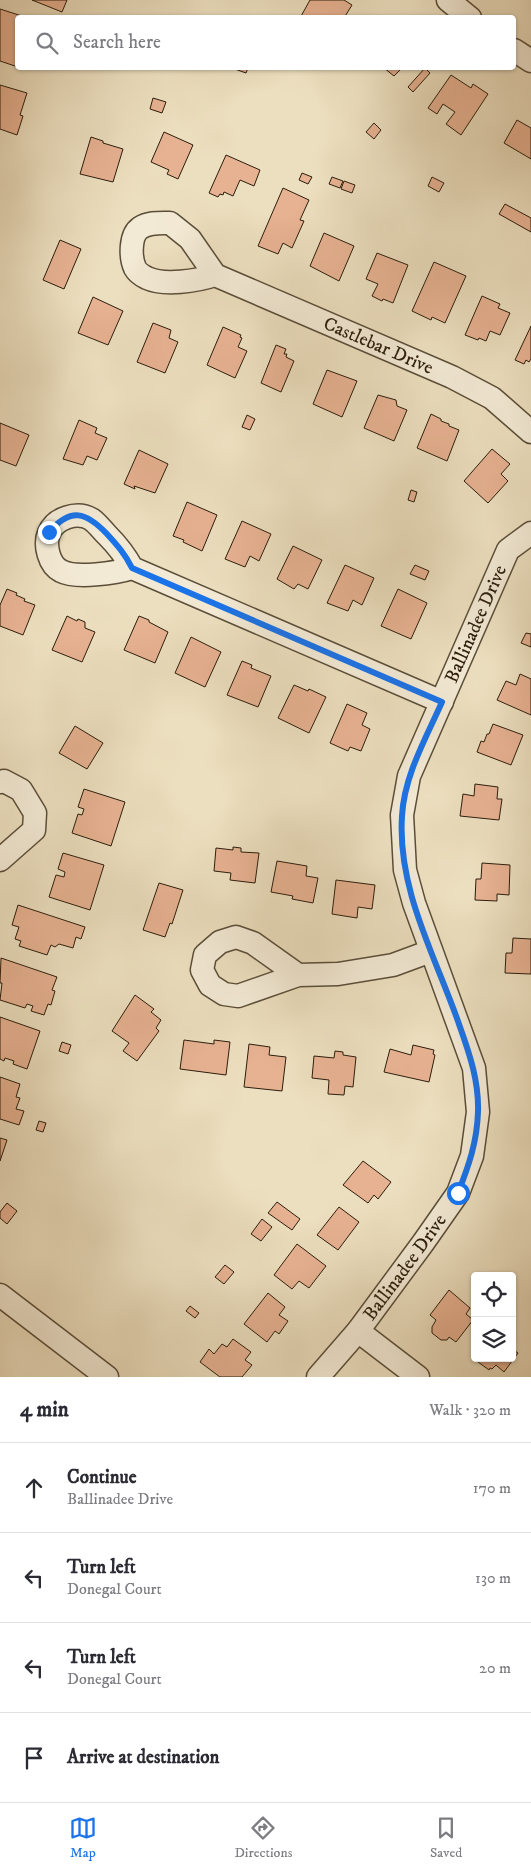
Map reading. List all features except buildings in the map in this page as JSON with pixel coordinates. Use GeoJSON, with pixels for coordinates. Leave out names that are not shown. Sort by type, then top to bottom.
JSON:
{"type":"FeatureCollection","features":[{"type":"Feature","properties":{"kind":"street"},"geometry":{"type":"LineString","coordinates":[[448,0],[466,15]]}},
{"type":"Feature","properties":{"kind":"street"},"geometry":{"type":"LineString","coordinates":[[516,51],[531,61]]}},
{"type":"Feature","properties":{"kind":"street","name":"Castlebar Drive"},"geometry":{"type":"LineString","coordinates":[[215,275],[452,377],[492,398],[531,432]]}},
{"type":"Feature","properties":{"kind":"street","name":"Ballinadee Drive"},"geometry":{"type":"LineString","coordinates":[[318,1377],[358,1331],[458,1193],[472,1156],[478,1112],[474,1068],[414,903],[405,870],[402,815],[409,776],[508,550],[531,533]]}},
{"type":"Feature","properties":{"kind":"street"},"geometry":{"type":"LineString","coordinates":[[132,568],[442,702]]}},
{"type":"Feature","properties":{"kind":"street"},"geometry":{"type":"LineString","coordinates":[[0,782],[4,781],[21,790],[35,813],[34,830],[0,860]]}},
{"type":"Feature","properties":{"kind":"street"},"geometry":{"type":"LineString","coordinates":[[298,975],[338,974],[393,965],[431,951]]}},
{"type":"Feature","properties":{"kind":"street"},"geometry":{"type":"LineString","coordinates":[[0,1296],[107,1377]]}},
{"type":"Feature","properties":{"kind":"street"},"geometry":{"type":"LineString","coordinates":[[358,1331],[418,1377]]}},
{"type":"Feature","properties":{"kind":"route"},"geometry":{"type":"LineString","coordinates":[[49,532],[58,522],[69,516],[90,519],[125,554],[132,568],[442,702],[409,776],[402,815],[402,843],[405,870],[414,903],[474,1068],[478,1112],[472,1156],[458,1193]]}}]}
